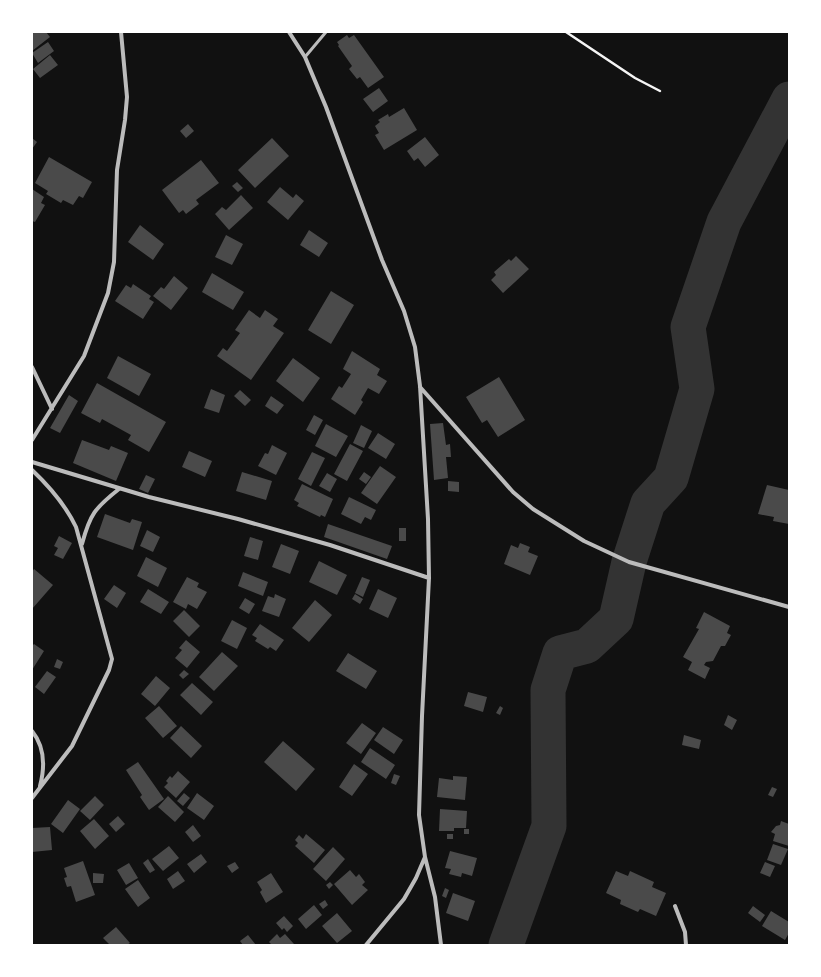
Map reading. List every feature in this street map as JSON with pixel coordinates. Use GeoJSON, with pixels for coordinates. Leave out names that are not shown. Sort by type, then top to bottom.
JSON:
{"type":"FeatureCollection","features":[{"type":"Feature","properties":{"kind":"street"},"geometry":{"type":"LineString","coordinates":[[32,440],[84,356],[108,293],[114,262],[117,170],[127,97],[122,32]]}},
{"type":"Feature","properties":{"kind":"street"},"geometry":{"type":"LineString","coordinates":[[289,32],[305,57],[326,107],[382,260],[404,311],[415,347],[420,386],[428,519],[429,578],[422,716],[420,808],[425,856],[435,898],[441,945]]}},
{"type":"Feature","properties":{"kind":"street"},"geometry":{"type":"LineString","coordinates":[[32,366],[52,409]]}},
{"type":"Feature","properties":{"kind":"street"},"geometry":{"type":"LineString","coordinates":[[420,386],[513,492],[533,509],[584,541],[630,562],[789,607]]}},
{"type":"Feature","properties":{"kind":"street"},"geometry":{"type":"LineString","coordinates":[[32,462],[119,489],[330,545],[429,578]]}},
{"type":"Feature","properties":{"kind":"street"},"geometry":{"type":"LineString","coordinates":[[32,470],[48,484],[67,507],[76,527],[112,659],[109,670],[72,746],[32,798]]}},
{"type":"Feature","properties":{"kind":"street"},"geometry":{"type":"LineString","coordinates":[[81,546],[88,523],[100,504],[119,489]]}},
{"type":"Feature","properties":{"kind":"street"},"geometry":{"type":"LineString","coordinates":[[32,731],[36,736],[43,754],[44,771],[40,788]]}},
{"type":"Feature","properties":{"kind":"street"},"geometry":{"type":"LineString","coordinates":[[366,945],[404,899],[416,878],[425,856]]}},
{"type":"Feature","properties":{"kind":"street"},"geometry":{"type":"LineString","coordinates":[[676,906],[685,932],[686,945]]}},
{"type":"Feature","properties":{"kind":"lane"},"geometry":{"type":"LineString","coordinates":[[305,57],[326,32]]}},
{"type":"Feature","properties":{"kind":"path"},"geometry":{"type":"LineString","coordinates":[[566,32],[635,78],[660,91]]}},
{"type":"Feature","properties":{"kind":"building"},"geometry":{"type":"Polygon","coordinates":[[[32,32],[46,32],[50,37],[32,51],[32,32]]]}},
{"type":"Feature","properties":{"kind":"building"},"geometry":{"type":"Polygon","coordinates":[[[347,35],[349,38],[354,35],[384,77],[368,88],[360,77],[357,79],[349,69],[352,66],[338,46],[339,45],[337,42],[347,35]]]}},
{"type":"Feature","properties":{"kind":"building"},"geometry":{"type":"Polygon","coordinates":[[[48,42],[54,51],[38,63],[32,53],[48,42]]]}},
{"type":"Feature","properties":{"kind":"building"},"geometry":{"type":"Polygon","coordinates":[[[50,55],[58,65],[40,78],[33,69],[50,55]]]}},
{"type":"Feature","properties":{"kind":"building"},"geometry":{"type":"Polygon","coordinates":[[[379,88],[388,101],[373,112],[363,99],[379,88]]]}},
{"type":"Feature","properties":{"kind":"building"},"geometry":{"type":"Polygon","coordinates":[[[404,108],[417,130],[384,150],[375,135],[379,133],[375,126],[380,122],[378,120],[388,114],[389,117],[404,108]]]}},
{"type":"Feature","properties":{"kind":"building"},"geometry":{"type":"Polygon","coordinates":[[[188,124],[194,131],[186,138],[180,131],[188,124]]]}},
{"type":"Feature","properties":{"kind":"building"},"geometry":{"type":"Polygon","coordinates":[[[425,137],[439,155],[425,167],[418,158],[414,161],[407,151],[425,137]]]}},
{"type":"Feature","properties":{"kind":"building"},"geometry":{"type":"Polygon","coordinates":[[[32,138],[37,142],[32,149],[32,138]]]}},
{"type":"Feature","properties":{"kind":"building"},"geometry":{"type":"Polygon","coordinates":[[[272,138],[289,156],[255,188],[238,170],[272,138]]]}},
{"type":"Feature","properties":{"kind":"building"},"geometry":{"type":"Polygon","coordinates":[[[49,157],[92,182],[83,198],[79,196],[73,205],[63,200],[61,203],[46,194],[48,191],[35,183],[49,157]]]}},
{"type":"Feature","properties":{"kind":"building"},"geometry":{"type":"Polygon","coordinates":[[[201,160],[219,183],[196,200],[199,204],[186,214],[183,210],[179,213],[162,190],[201,160]]]}},
{"type":"Feature","properties":{"kind":"building"},"geometry":{"type":"Polygon","coordinates":[[[237,182],[243,188],[238,192],[232,186],[237,182]]]}},
{"type":"Feature","properties":{"kind":"building"},"geometry":{"type":"Polygon","coordinates":[[[280,187],[293,198],[296,194],[304,201],[288,220],[267,202],[280,187]]]}},
{"type":"Feature","properties":{"kind":"building"},"geometry":{"type":"Polygon","coordinates":[[[32,189],[44,197],[41,203],[45,205],[35,222],[32,221],[32,189]]]}},
{"type":"Feature","properties":{"kind":"building"},"geometry":{"type":"Polygon","coordinates":[[[241,195],[253,208],[229,230],[215,214],[222,207],[226,210],[241,195]]]}},
{"type":"Feature","properties":{"kind":"building"},"geometry":{"type":"Polygon","coordinates":[[[140,225],[164,244],[153,260],[128,242],[140,225]]]}},
{"type":"Feature","properties":{"kind":"building"},"geometry":{"type":"Polygon","coordinates":[[[309,230],[328,243],[319,257],[300,245],[309,230]]]}},
{"type":"Feature","properties":{"kind":"building"},"geometry":{"type":"Polygon","coordinates":[[[226,235],[243,244],[232,265],[215,257],[226,235]]]}},
{"type":"Feature","properties":{"kind":"building"},"geometry":{"type":"Polygon","coordinates":[[[516,256],[529,269],[503,293],[491,280],[496,275],[494,272],[509,259],[511,261],[516,256]]]}},
{"type":"Feature","properties":{"kind":"building"},"geometry":{"type":"Polygon","coordinates":[[[212,273],[244,292],[233,310],[202,292],[212,273]]]}},
{"type":"Feature","properties":{"kind":"building"},"geometry":{"type":"Polygon","coordinates":[[[174,276],[188,288],[171,310],[153,296],[161,287],[164,289],[174,276]]]}},
{"type":"Feature","properties":{"kind":"building"},"geometry":{"type":"Polygon","coordinates":[[[133,284],[151,296],[149,299],[154,302],[143,319],[115,301],[126,285],[131,288],[133,284]]]}},
{"type":"Feature","properties":{"kind":"building"},"geometry":{"type":"Polygon","coordinates":[[[331,291],[354,305],[331,344],[308,330],[331,291]]]}},
{"type":"Feature","properties":{"kind":"building"},"geometry":{"type":"Polygon","coordinates":[[[249,310],[260,318],[265,310],[278,319],[273,326],[284,333],[251,380],[217,356],[223,348],[227,351],[240,333],[235,330],[249,310]]]}},
{"type":"Feature","properties":{"kind":"building"},"geometry":{"type":"Polygon","coordinates":[[[352,351],[380,369],[377,375],[387,381],[379,394],[368,388],[361,400],[363,402],[355,415],[331,399],[339,386],[342,388],[351,374],[343,369],[352,351]]]}},
{"type":"Feature","properties":{"kind":"building"},"geometry":{"type":"Polygon","coordinates":[[[118,356],[151,374],[139,396],[107,378],[118,356]]]}},
{"type":"Feature","properties":{"kind":"building"},"geometry":{"type":"Polygon","coordinates":[[[293,358],[320,378],[303,402],[276,381],[293,358]]]}},
{"type":"Feature","properties":{"kind":"building"},"geometry":{"type":"Polygon","coordinates":[[[499,377],[525,420],[498,437],[487,420],[482,423],[466,397],[499,377]]]}},
{"type":"Feature","properties":{"kind":"building"},"geometry":{"type":"Polygon","coordinates":[[[97,383],[166,422],[149,452],[128,440],[131,435],[102,419],[100,423],[81,413],[97,383]]]}},
{"type":"Feature","properties":{"kind":"building"},"geometry":{"type":"Polygon","coordinates":[[[211,389],[225,395],[219,413],[204,408],[211,389]]]}},
{"type":"Feature","properties":{"kind":"building"},"geometry":{"type":"Polygon","coordinates":[[[240,390],[251,400],[245,406],[234,396],[240,390]]]}},
{"type":"Feature","properties":{"kind":"building"},"geometry":{"type":"Polygon","coordinates":[[[69,395],[78,401],[60,433],[50,428],[69,395]]]}},
{"type":"Feature","properties":{"kind":"building"},"geometry":{"type":"Polygon","coordinates":[[[271,396],[284,405],[277,414],[265,406],[271,396]]]}},
{"type":"Feature","properties":{"kind":"building"},"geometry":{"type":"Polygon","coordinates":[[[314,415],[323,420],[315,435],[306,430],[314,415]]]}},
{"type":"Feature","properties":{"kind":"building"},"geometry":{"type":"Polygon","coordinates":[[[443,423],[446,445],[450,444],[451,457],[446,457],[448,478],[434,480],[430,424],[443,423]]]}},
{"type":"Feature","properties":{"kind":"building"},"geometry":{"type":"Polygon","coordinates":[[[326,424],[348,436],[336,457],[315,446],[326,424]]]}},
{"type":"Feature","properties":{"kind":"building"},"geometry":{"type":"Polygon","coordinates":[[[361,425],[372,431],[364,448],[353,443],[361,425]]]}},
{"type":"Feature","properties":{"kind":"building"},"geometry":{"type":"Polygon","coordinates":[[[378,433],[395,444],[386,459],[368,448],[378,433]]]}},
{"type":"Feature","properties":{"kind":"building"},"geometry":{"type":"Polygon","coordinates":[[[82,440],[109,450],[111,446],[128,453],[116,481],[73,463],[82,440]]]}},
{"type":"Feature","properties":{"kind":"building"},"geometry":{"type":"Polygon","coordinates":[[[350,444],[363,451],[347,481],[334,474],[350,444]]]}},
{"type":"Feature","properties":{"kind":"building"},"geometry":{"type":"Polygon","coordinates":[[[272,445],[287,453],[276,475],[258,466],[265,453],[268,454],[272,445]]]}},
{"type":"Feature","properties":{"kind":"building"},"geometry":{"type":"Polygon","coordinates":[[[189,451],[212,461],[205,477],[182,467],[189,451]]]}},
{"type":"Feature","properties":{"kind":"building"},"geometry":{"type":"Polygon","coordinates":[[[312,452],[325,458],[311,486],[298,479],[312,452]]]}},
{"type":"Feature","properties":{"kind":"building"},"geometry":{"type":"Polygon","coordinates":[[[380,466],[396,477],[377,504],[361,493],[380,466]]]}},
{"type":"Feature","properties":{"kind":"building"},"geometry":{"type":"Polygon","coordinates":[[[242,472],[272,481],[266,500],[236,491],[242,472]]]}},
{"type":"Feature","properties":{"kind":"building"},"geometry":{"type":"Polygon","coordinates":[[[364,472],[371,477],[366,484],[359,479],[364,472]]]}},
{"type":"Feature","properties":{"kind":"building"},"geometry":{"type":"Polygon","coordinates":[[[327,473],[337,479],[330,492],[319,486],[327,473]]]}},
{"type":"Feature","properties":{"kind":"building"},"geometry":{"type":"Polygon","coordinates":[[[146,475],[155,479],[148,493],[139,489],[146,475]]]}},
{"type":"Feature","properties":{"kind":"building"},"geometry":{"type":"Polygon","coordinates":[[[448,481],[459,482],[459,492],[448,491],[448,481]]]}},
{"type":"Feature","properties":{"kind":"building"},"geometry":{"type":"Polygon","coordinates":[[[302,484],[333,499],[325,517],[321,515],[320,517],[297,506],[299,503],[294,500],[302,484]]]}},
{"type":"Feature","properties":{"kind":"building"},"geometry":{"type":"Polygon","coordinates":[[[767,485],[789,490],[789,524],[773,521],[774,517],[758,514],[767,485]]]}},
{"type":"Feature","properties":{"kind":"building"},"geometry":{"type":"Polygon","coordinates":[[[349,497],[376,510],[371,520],[365,517],[361,524],[341,514],[349,497]]]}},
{"type":"Feature","properties":{"kind":"building"},"geometry":{"type":"Polygon","coordinates":[[[105,514],[130,523],[132,519],[142,522],[133,550],[97,537],[105,514]]]}},
{"type":"Feature","properties":{"kind":"building"},"geometry":{"type":"Polygon","coordinates":[[[328,524],[392,546],[387,559],[324,537],[328,524]]]}},
{"type":"Feature","properties":{"kind":"building"},"geometry":{"type":"Polygon","coordinates":[[[399,528],[406,528],[406,541],[399,541],[399,528]]]}},
{"type":"Feature","properties":{"kind":"building"},"geometry":{"type":"Polygon","coordinates":[[[147,530],[160,537],[153,552],[140,546],[147,530]]]}},
{"type":"Feature","properties":{"kind":"building"},"geometry":{"type":"Polygon","coordinates":[[[59,536],[72,543],[63,559],[54,555],[58,548],[54,546],[59,536]]]}},
{"type":"Feature","properties":{"kind":"building"},"geometry":{"type":"Polygon","coordinates":[[[250,537],[263,541],[258,560],[244,556],[250,537]]]}},
{"type":"Feature","properties":{"kind":"building"},"geometry":{"type":"Polygon","coordinates":[[[520,543],[530,547],[528,552],[538,556],[530,575],[504,564],[511,545],[518,548],[520,543]]]}},
{"type":"Feature","properties":{"kind":"building"},"geometry":{"type":"Polygon","coordinates":[[[281,544],[299,551],[290,574],[272,567],[281,544]]]}},
{"type":"Feature","properties":{"kind":"building"},"geometry":{"type":"Polygon","coordinates":[[[146,557],[167,568],[158,587],[137,576],[146,557]]]}},
{"type":"Feature","properties":{"kind":"building"},"geometry":{"type":"Polygon","coordinates":[[[319,561],[347,575],[337,595],[309,582],[319,561]]]}},
{"type":"Feature","properties":{"kind":"building"},"geometry":{"type":"Polygon","coordinates":[[[34,569],[53,585],[32,609],[32,572],[34,569]]]}},
{"type":"Feature","properties":{"kind":"building"},"geometry":{"type":"Polygon","coordinates":[[[243,572],[268,582],[263,596],[238,586],[243,572]]]}},
{"type":"Feature","properties":{"kind":"building"},"geometry":{"type":"Polygon","coordinates":[[[187,577],[199,583],[197,587],[207,592],[197,609],[188,604],[186,609],[173,602],[187,577]]]}},
{"type":"Feature","properties":{"kind":"building"},"geometry":{"type":"Polygon","coordinates":[[[362,577],[370,580],[363,597],[355,593],[362,577]]]}},
{"type":"Feature","properties":{"kind":"building"},"geometry":{"type":"Polygon","coordinates":[[[114,585],[126,593],[117,608],[104,599],[114,585]]]}},
{"type":"Feature","properties":{"kind":"building"},"geometry":{"type":"Polygon","coordinates":[[[148,589],[169,602],[161,614],[140,602],[148,589]]]}},
{"type":"Feature","properties":{"kind":"building"},"geometry":{"type":"Polygon","coordinates":[[[378,589],[397,598],[388,618],[369,609],[378,589]]]}},
{"type":"Feature","properties":{"kind":"building"},"geometry":{"type":"Polygon","coordinates":[[[275,594],[286,599],[279,617],[262,611],[268,596],[274,598],[275,594]]]}},
{"type":"Feature","properties":{"kind":"building"},"geometry":{"type":"Polygon","coordinates":[[[355,594],[363,599],[360,604],[352,599],[355,594]]]}},
{"type":"Feature","properties":{"kind":"building"},"geometry":{"type":"Polygon","coordinates":[[[245,598],[255,604],[249,614],[239,608],[245,598]]]}},
{"type":"Feature","properties":{"kind":"building"},"geometry":{"type":"Polygon","coordinates":[[[315,600],[332,615],[309,642],[292,628],[315,600]]]}},
{"type":"Feature","properties":{"kind":"building"},"geometry":{"type":"Polygon","coordinates":[[[184,610],[200,626],[189,637],[173,621],[184,610]]]}},
{"type":"Feature","properties":{"kind":"building"},"geometry":{"type":"Polygon","coordinates":[[[704,612],[730,626],[727,633],[731,635],[725,646],[721,646],[713,661],[706,662],[704,665],[710,668],[705,679],[688,670],[692,662],[683,657],[699,629],[696,628],[704,612]]]}},
{"type":"Feature","properties":{"kind":"building"},"geometry":{"type":"Polygon","coordinates":[[[232,620],[247,628],[237,649],[221,641],[232,620]]]}},
{"type":"Feature","properties":{"kind":"building"},"geometry":{"type":"Polygon","coordinates":[[[260,624],[284,640],[276,651],[270,647],[268,649],[255,641],[257,638],[252,635],[260,624]]]}},
{"type":"Feature","properties":{"kind":"building"},"geometry":{"type":"Polygon","coordinates":[[[186,640],[200,652],[187,668],[175,658],[182,650],[179,648],[186,640]]]}},
{"type":"Feature","properties":{"kind":"building"},"geometry":{"type":"Polygon","coordinates":[[[34,644],[44,651],[32,670],[32,646],[34,644]]]}},
{"type":"Feature","properties":{"kind":"building"},"geometry":{"type":"Polygon","coordinates":[[[222,652],[238,666],[214,691],[199,677],[222,652]]]}},
{"type":"Feature","properties":{"kind":"building"},"geometry":{"type":"Polygon","coordinates":[[[348,653],[377,671],[366,689],[336,671],[348,653]]]}},
{"type":"Feature","properties":{"kind":"building"},"geometry":{"type":"Polygon","coordinates":[[[57,659],[63,662],[60,669],[54,667],[57,659]]]}},
{"type":"Feature","properties":{"kind":"building"},"geometry":{"type":"Polygon","coordinates":[[[184,670],[189,674],[183,679],[179,675],[184,670]]]}},
{"type":"Feature","properties":{"kind":"building"},"geometry":{"type":"Polygon","coordinates":[[[47,671],[56,677],[44,694],[35,687],[47,671]]]}},
{"type":"Feature","properties":{"kind":"building"},"geometry":{"type":"Polygon","coordinates":[[[156,676],[170,688],[155,706],[141,694],[156,676]]]}},
{"type":"Feature","properties":{"kind":"building"},"geometry":{"type":"Polygon","coordinates":[[[192,683],[213,702],[201,715],[180,695],[192,683]]]}},
{"type":"Feature","properties":{"kind":"building"},"geometry":{"type":"Polygon","coordinates":[[[468,692],[487,697],[483,712],[464,706],[468,692]]]}},
{"type":"Feature","properties":{"kind":"building"},"geometry":{"type":"Polygon","coordinates":[[[159,706],[177,726],[163,738],[145,718],[159,706]]]}},
{"type":"Feature","properties":{"kind":"building"},"geometry":{"type":"Polygon","coordinates":[[[500,706],[503,708],[500,715],[496,713],[500,706]]]}},
{"type":"Feature","properties":{"kind":"building"},"geometry":{"type":"Polygon","coordinates":[[[728,715],[737,720],[732,730],[724,725],[728,715]]]}},
{"type":"Feature","properties":{"kind":"building"},"geometry":{"type":"Polygon","coordinates":[[[362,723],[376,733],[361,754],[346,743],[362,723]]]}},
{"type":"Feature","properties":{"kind":"building"},"geometry":{"type":"Polygon","coordinates":[[[181,726],[202,746],[191,758],[170,738],[181,726]]]}},
{"type":"Feature","properties":{"kind":"building"},"geometry":{"type":"Polygon","coordinates":[[[383,727],[403,740],[394,754],[374,740],[383,727]]]}},
{"type":"Feature","properties":{"kind":"building"},"geometry":{"type":"Polygon","coordinates":[[[684,735],[701,740],[699,749],[682,745],[684,735]]]}},
{"type":"Feature","properties":{"kind":"building"},"geometry":{"type":"Polygon","coordinates":[[[283,741],[315,769],[296,791],[264,762],[283,741]]]}},
{"type":"Feature","properties":{"kind":"building"},"geometry":{"type":"Polygon","coordinates":[[[370,748],[395,765],[386,779],[361,762],[370,748]]]}},
{"type":"Feature","properties":{"kind":"building"},"geometry":{"type":"Polygon","coordinates":[[[138,762],[164,799],[149,810],[140,797],[142,795],[126,770],[138,762]]]}},
{"type":"Feature","properties":{"kind":"building"},"geometry":{"type":"Polygon","coordinates":[[[354,764],[368,774],[352,796],[339,787],[354,764]]]}},
{"type":"Feature","properties":{"kind":"building"},"geometry":{"type":"Polygon","coordinates":[[[178,771],[190,782],[176,798],[164,787],[168,783],[166,781],[170,776],[172,778],[178,771]]]}},
{"type":"Feature","properties":{"kind":"building"},"geometry":{"type":"Polygon","coordinates":[[[394,774],[400,776],[396,785],[391,783],[394,774]]]}},
{"type":"Feature","properties":{"kind":"building"},"geometry":{"type":"Polygon","coordinates":[[[453,776],[467,777],[465,800],[437,797],[439,778],[453,780],[453,776]]]}},
{"type":"Feature","properties":{"kind":"building"},"geometry":{"type":"Polygon","coordinates":[[[772,787],[777,789],[773,797],[768,795],[772,787]]]}},
{"type":"Feature","properties":{"kind":"building"},"geometry":{"type":"Polygon","coordinates":[[[184,793],[190,798],[183,806],[177,801],[184,793]]]}},
{"type":"Feature","properties":{"kind":"building"},"geometry":{"type":"Polygon","coordinates":[[[197,793],[214,806],[204,820],[187,808],[197,793]]]}},
{"type":"Feature","properties":{"kind":"building"},"geometry":{"type":"Polygon","coordinates":[[[95,796],[104,805],[90,820],[80,811],[95,796]]]}},
{"type":"Feature","properties":{"kind":"building"},"geometry":{"type":"Polygon","coordinates":[[[168,796],[184,812],[175,822],[158,807],[168,796]]]}},
{"type":"Feature","properties":{"kind":"building"},"geometry":{"type":"Polygon","coordinates":[[[68,800],[80,809],[63,833],[51,824],[68,800]]]}},
{"type":"Feature","properties":{"kind":"building"},"geometry":{"type":"Polygon","coordinates":[[[440,809],[467,811],[466,828],[454,828],[454,831],[439,831],[440,809]]]}},
{"type":"Feature","properties":{"kind":"building"},"geometry":{"type":"Polygon","coordinates":[[[118,816],[125,824],[116,832],[109,824],[118,816]]]}},
{"type":"Feature","properties":{"kind":"building"},"geometry":{"type":"Polygon","coordinates":[[[94,819],[109,836],[95,849],[80,831],[94,819]]]}},
{"type":"Feature","properties":{"kind":"building"},"geometry":{"type":"Polygon","coordinates":[[[781,821],[789,824],[789,846],[773,841],[775,834],[771,832],[776,826],[780,825],[781,821]]]}},
{"type":"Feature","properties":{"kind":"building"},"geometry":{"type":"Polygon","coordinates":[[[193,825],[201,836],[193,842],[185,832],[193,825]]]}},
{"type":"Feature","properties":{"kind":"building"},"geometry":{"type":"Polygon","coordinates":[[[50,827],[52,850],[32,852],[32,828],[50,827]]]}},
{"type":"Feature","properties":{"kind":"building"},"geometry":{"type":"Polygon","coordinates":[[[464,829],[469,829],[469,834],[464,834],[464,829]]]}},
{"type":"Feature","properties":{"kind":"building"},"geometry":{"type":"Polygon","coordinates":[[[306,834],[325,850],[314,863],[295,846],[298,843],[295,840],[299,835],[303,839],[306,834]]]}},
{"type":"Feature","properties":{"kind":"building"},"geometry":{"type":"Polygon","coordinates":[[[447,834],[453,834],[453,839],[447,839],[447,834]]]}},
{"type":"Feature","properties":{"kind":"building"},"geometry":{"type":"Polygon","coordinates":[[[773,844],[788,849],[781,865],[767,860],[773,844]]]}},
{"type":"Feature","properties":{"kind":"building"},"geometry":{"type":"Polygon","coordinates":[[[169,846],[179,858],[163,871],[152,859],[169,846]]]}},
{"type":"Feature","properties":{"kind":"building"},"geometry":{"type":"Polygon","coordinates":[[[333,847],[345,859],[326,881],[313,869],[333,847]]]}},
{"type":"Feature","properties":{"kind":"building"},"geometry":{"type":"Polygon","coordinates":[[[450,851],[477,858],[472,876],[462,873],[461,877],[449,874],[451,869],[445,868],[450,851]]]}},
{"type":"Feature","properties":{"kind":"building"},"geometry":{"type":"Polygon","coordinates":[[[201,854],[207,862],[194,873],[187,864],[201,854]]]}},
{"type":"Feature","properties":{"kind":"building"},"geometry":{"type":"Polygon","coordinates":[[[148,859],[155,870],[150,873],[143,863],[148,859]]]}},
{"type":"Feature","properties":{"kind":"building"},"geometry":{"type":"Polygon","coordinates":[[[83,861],[95,895],[76,902],[71,886],[67,887],[64,878],[67,877],[64,868],[83,861]]]}},
{"type":"Feature","properties":{"kind":"building"},"geometry":{"type":"Polygon","coordinates":[[[235,862],[239,868],[232,873],[227,866],[235,862]]]}},
{"type":"Feature","properties":{"kind":"building"},"geometry":{"type":"Polygon","coordinates":[[[765,862],[775,866],[770,877],[760,873],[765,862]]]}},
{"type":"Feature","properties":{"kind":"building"},"geometry":{"type":"Polygon","coordinates":[[[129,863],[138,878],[126,885],[117,870],[129,863]]]}},
{"type":"Feature","properties":{"kind":"building"},"geometry":{"type":"Polygon","coordinates":[[[350,870],[356,877],[359,874],[365,882],[362,885],[368,890],[352,905],[334,884],[350,870]]]}},
{"type":"Feature","properties":{"kind":"building"},"geometry":{"type":"Polygon","coordinates":[[[178,871],[185,881],[173,889],[167,879],[178,871]]]}},
{"type":"Feature","properties":{"kind":"building"},"geometry":{"type":"Polygon","coordinates":[[[616,871],[628,876],[630,871],[654,882],[652,887],[666,893],[656,916],[640,909],[638,912],[620,904],[621,900],[606,893],[616,871]]]}},
{"type":"Feature","properties":{"kind":"building"},"geometry":{"type":"Polygon","coordinates":[[[93,873],[104,874],[103,883],[93,883],[93,873]]]}},
{"type":"Feature","properties":{"kind":"building"},"geometry":{"type":"Polygon","coordinates":[[[271,873],[283,892],[266,903],[260,892],[262,890],[257,882],[271,873]]]}},
{"type":"Feature","properties":{"kind":"building"},"geometry":{"type":"Polygon","coordinates":[[[138,880],[150,898],[138,907],[125,889],[138,880]]]}},
{"type":"Feature","properties":{"kind":"building"},"geometry":{"type":"Polygon","coordinates":[[[330,882],[333,885],[329,889],[326,885],[330,882]]]}},
{"type":"Feature","properties":{"kind":"building"},"geometry":{"type":"Polygon","coordinates":[[[445,888],[449,890],[446,898],[442,896],[445,888]]]}},
{"type":"Feature","properties":{"kind":"building"},"geometry":{"type":"Polygon","coordinates":[[[453,893],[475,901],[468,921],[446,913],[453,893]]]}},
{"type":"Feature","properties":{"kind":"building"},"geometry":{"type":"Polygon","coordinates":[[[325,900],[328,905],[323,909],[319,904],[325,900]]]}},
{"type":"Feature","properties":{"kind":"building"},"geometry":{"type":"Polygon","coordinates":[[[314,905],[322,915],[306,929],[298,919],[314,905]]]}},
{"type":"Feature","properties":{"kind":"building"},"geometry":{"type":"Polygon","coordinates":[[[753,906],[765,915],[760,922],[748,913],[753,906]]]}},
{"type":"Feature","properties":{"kind":"building"},"geometry":{"type":"Polygon","coordinates":[[[771,911],[789,922],[789,933],[785,940],[762,926],[771,911]]]}},
{"type":"Feature","properties":{"kind":"building"},"geometry":{"type":"Polygon","coordinates":[[[337,913],[352,931],[337,943],[322,926],[337,913]]]}},
{"type":"Feature","properties":{"kind":"building"},"geometry":{"type":"Polygon","coordinates":[[[284,916],[293,926],[287,932],[284,928],[282,930],[276,923],[284,916]]]}},
{"type":"Feature","properties":{"kind":"building"},"geometry":{"type":"Polygon","coordinates":[[[116,927],[130,943],[127,945],[110,945],[103,938],[116,927]]]}},
{"type":"Feature","properties":{"kind":"building"},"geometry":{"type":"Polygon","coordinates":[[[277,934],[280,938],[285,934],[294,944],[272,945],[269,942],[277,934]]]}},
{"type":"Feature","properties":{"kind":"building"},"geometry":{"type":"Polygon","coordinates":[[[248,935],[256,945],[243,945],[240,941],[248,935]]]}},
{"type":"Feature","properties":{"kind":"waterway"},"geometry":{"type":"LineString","coordinates":[[506,945],[549,826],[548,690],[560,653],[587,646],[616,619],[629,562],[648,503],[671,478],[697,389],[688,327],[724,222],[789,99]]}}]}
